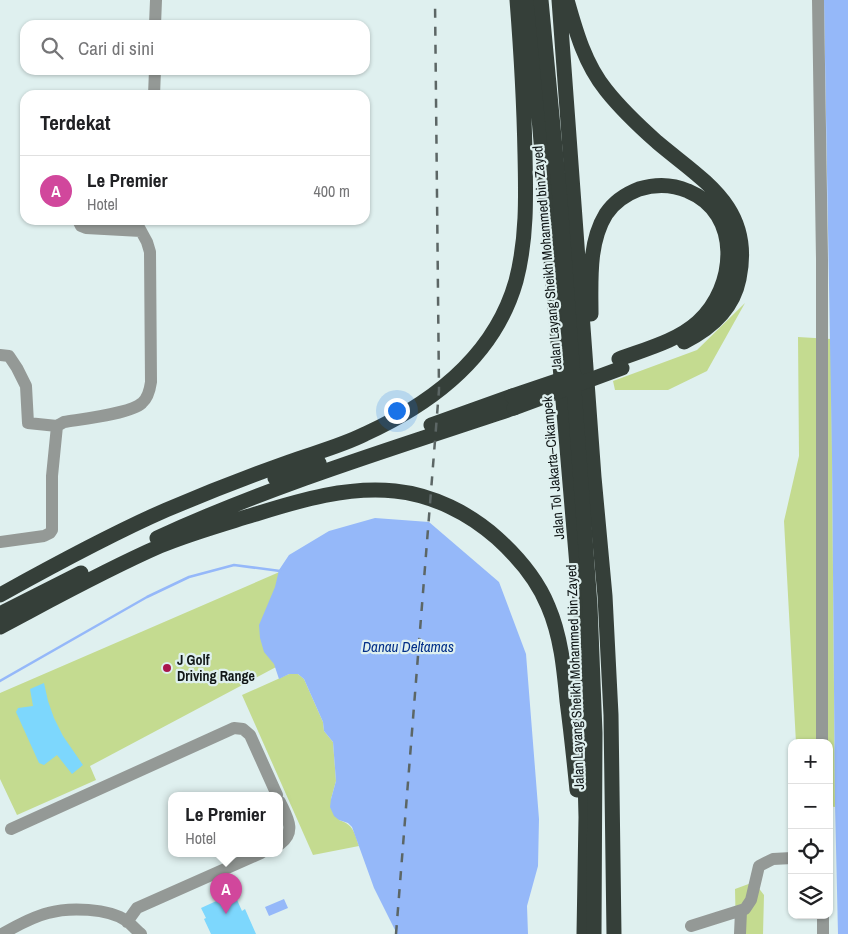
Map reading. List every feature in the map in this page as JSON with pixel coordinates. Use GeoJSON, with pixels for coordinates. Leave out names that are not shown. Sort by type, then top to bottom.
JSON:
{"type":"FeatureCollection","features":[{"type":"Feature","properties":{"kind":"highway"},"geometry":{"type":"LineString","coordinates":[[0,602],[59,571],[253,480],[364,435],[409,411],[437,392],[464,369],[479,353],[496,327],[510,298],[516,280],[524,241],[524,118],[517,0]]}},
{"type":"Feature","properties":{"kind":"highway","name":"Jalan Tol Jakarta–Cikampek"},"geometry":{"type":"LineString","coordinates":[[530,0],[581,613],[585,766],[584,934]]}},
{"type":"Feature","properties":{"kind":"highway","name":"Jalan Layang Sheikh Mohammed bin Zayed"},"geometry":{"type":"LineString","coordinates":[[541,0],[560,200],[590,605],[595,733],[594,934]]}},
{"type":"Feature","properties":{"kind":"highway","name":"Jalan Layang Sheikh Mohammed bin Zayed"},"geometry":{"type":"LineString","coordinates":[[551,0],[578,333],[602,712],[601,934]]}},
{"type":"Feature","properties":{"kind":"highway"},"geometry":{"type":"LineString","coordinates":[[559,0],[593,468],[605,596],[611,716],[614,934]]}},
{"type":"Feature","properties":{"kind":"highway"},"geometry":{"type":"LineString","coordinates":[[0,614],[197,519],[621,363],[672,348],[702,332],[714,323],[728,306],[736,290],[741,268],[742,250],[735,222],[729,209],[716,191],[656,141],[616,102],[597,79],[589,66],[581,45],[567,0]]}},
{"type":"Feature","properties":{"kind":"highway"},"geometry":{"type":"LineString","coordinates":[[605,596],[608,558],[604,474],[591,321],[591,276],[595,244],[600,225],[606,214],[622,197],[637,190],[656,186],[682,188],[702,198],[710,205],[717,214],[725,233],[728,246],[728,268],[721,289],[706,313],[687,330],[621,363]]}},
{"type":"Feature","properties":{"kind":"highway"},"geometry":{"type":"LineString","coordinates":[[0,595],[59,562],[165,510],[253,480],[350,453],[513,402]]}},
{"type":"Feature","properties":{"kind":"highway"},"geometry":{"type":"LineString","coordinates":[[0,627],[74,588],[161,546],[297,502],[345,492],[377,490],[406,493],[440,502],[478,523],[513,552],[531,576],[551,613],[562,657],[585,868]]}},
{"type":"Feature","properties":{"kind":"street"},"geometry":{"type":"LineString","coordinates":[[155,20],[156,0]]}},
{"type":"Feature","properties":{"kind":"street"},"geometry":{"type":"LineString","coordinates":[[818,0],[822,224],[822,739]]}},
{"type":"Feature","properties":{"kind":"street"},"geometry":{"type":"LineString","coordinates":[[154,90],[155,75]]}},
{"type":"Feature","properties":{"kind":"street"},"geometry":{"type":"LineString","coordinates":[[0,355],[9,356],[22,376],[26,386],[28,423],[57,426],[64,422],[130,410],[142,404],[150,391],[151,382],[150,252],[148,242],[138,226],[86,228],[80,225]]}},
{"type":"Feature","properties":{"kind":"street"},"geometry":{"type":"LineString","coordinates":[[0,542],[44,536],[52,530],[52,476],[57,426]]}},
{"type":"Feature","properties":{"kind":"street"},"geometry":{"type":"LineString","coordinates":[[11,829],[234,728],[243,729],[250,735],[276,792]]}},
{"type":"Feature","properties":{"kind":"street"},"geometry":{"type":"LineString","coordinates":[[283,809],[289,823],[290,832],[283,842]]}},
{"type":"Feature","properties":{"kind":"street"},"geometry":{"type":"LineString","coordinates":[[127,922],[137,908],[252,857]]}},
{"type":"Feature","properties":{"kind":"street"},"geometry":{"type":"LineString","coordinates":[[691,926],[741,911],[751,900],[759,866],[773,859],[788,858]]}},
{"type":"Feature","properties":{"kind":"street"},"geometry":{"type":"LineString","coordinates":[[2,934],[48,913],[68,910],[101,912],[127,922],[141,934]]}},
{"type":"Feature","properties":{"kind":"street"},"geometry":{"type":"LineString","coordinates":[[740,934],[741,911]]}},
{"type":"Feature","properties":{"kind":"street"},"geometry":{"type":"LineString","coordinates":[[823,919],[823,934]]}},
{"type":"Feature","properties":{"kind":"green space"},"geometry":{"type":"Polygon","coordinates":[[[745,303],[707,371],[668,390],[615,390],[613,381],[697,350],[745,303]]]}},
{"type":"Feature","properties":{"kind":"green space"},"geometry":{"type":"Polygon","coordinates":[[[798,337],[831,339],[835,807],[833,807],[833,739],[796,739],[784,521],[799,456],[798,337]]]}},
{"type":"Feature","properties":{"kind":"green space","name":"J Golf Driving Range"},"geometry":{"type":"Polygon","coordinates":[[[291,567],[323,642],[90,766],[96,780],[17,815],[0,779],[0,693],[291,567]]]}},
{"type":"Feature","properties":{"kind":"green space"},"geometry":{"type":"Polygon","coordinates":[[[289,674],[298,674],[304,679],[323,722],[324,731],[333,742],[336,781],[331,799],[339,820],[351,827],[359,846],[313,855],[242,695],[289,674]]]}},
{"type":"Feature","properties":{"kind":"green space"},"geometry":{"type":"Polygon","coordinates":[[[754,882],[764,895],[763,934],[736,934],[735,889],[754,882]]]}},
{"type":"Feature","properties":{"kind":"water"},"geometry":{"type":"Polygon","coordinates":[[[824,0],[848,0],[848,934],[838,934],[824,0]]]}},
{"type":"Feature","properties":{"kind":"water","name":"Danau Deltamas"},"geometry":{"type":"Polygon","coordinates":[[[375,518],[429,522],[499,582],[526,654],[539,819],[538,866],[527,906],[528,934],[397,934],[374,888],[352,827],[334,816],[330,807],[336,781],[333,742],[324,731],[323,722],[304,679],[298,674],[289,674],[279,679],[274,664],[264,652],[259,625],[275,587],[279,570],[289,555],[329,531],[375,518]]]}},
{"type":"Feature","properties":{"kind":"water"},"geometry":{"type":"Polygon","coordinates":[[[284,899],[288,908],[269,916],[265,907],[284,899]]]}},
{"type":"Feature","properties":{"kind":"building"},"geometry":{"type":"Polygon","coordinates":[[[44,683],[54,718],[63,736],[83,765],[72,774],[57,755],[44,765],[39,763],[16,712],[18,708],[33,706],[30,689],[44,683]]]}},
{"type":"Feature","properties":{"kind":"building"},"geometry":{"type":"Polygon","coordinates":[[[234,893],[242,911],[245,909],[256,934],[211,934],[201,908],[234,893]]]}},
{"type":"Feature","properties":{"kind":"waterway"},"geometry":{"type":"LineString","coordinates":[[0,681],[147,597],[189,577],[234,565],[280,571]]}},
{"type":"Feature","properties":{"kind":"railway"},"geometry":{"type":"LineString","coordinates":[[396,934],[439,390],[435,0]]}},
{"type":"Feature","properties":{"kind":"place","name":"J Golf Driving Range"},"geometry":{"type":"Point","coordinates":[167,668]}},
{"type":"Feature","properties":{"kind":"place","name":"Le Premier"},"geometry":{"type":"Point","coordinates":[226,914]}}]}
